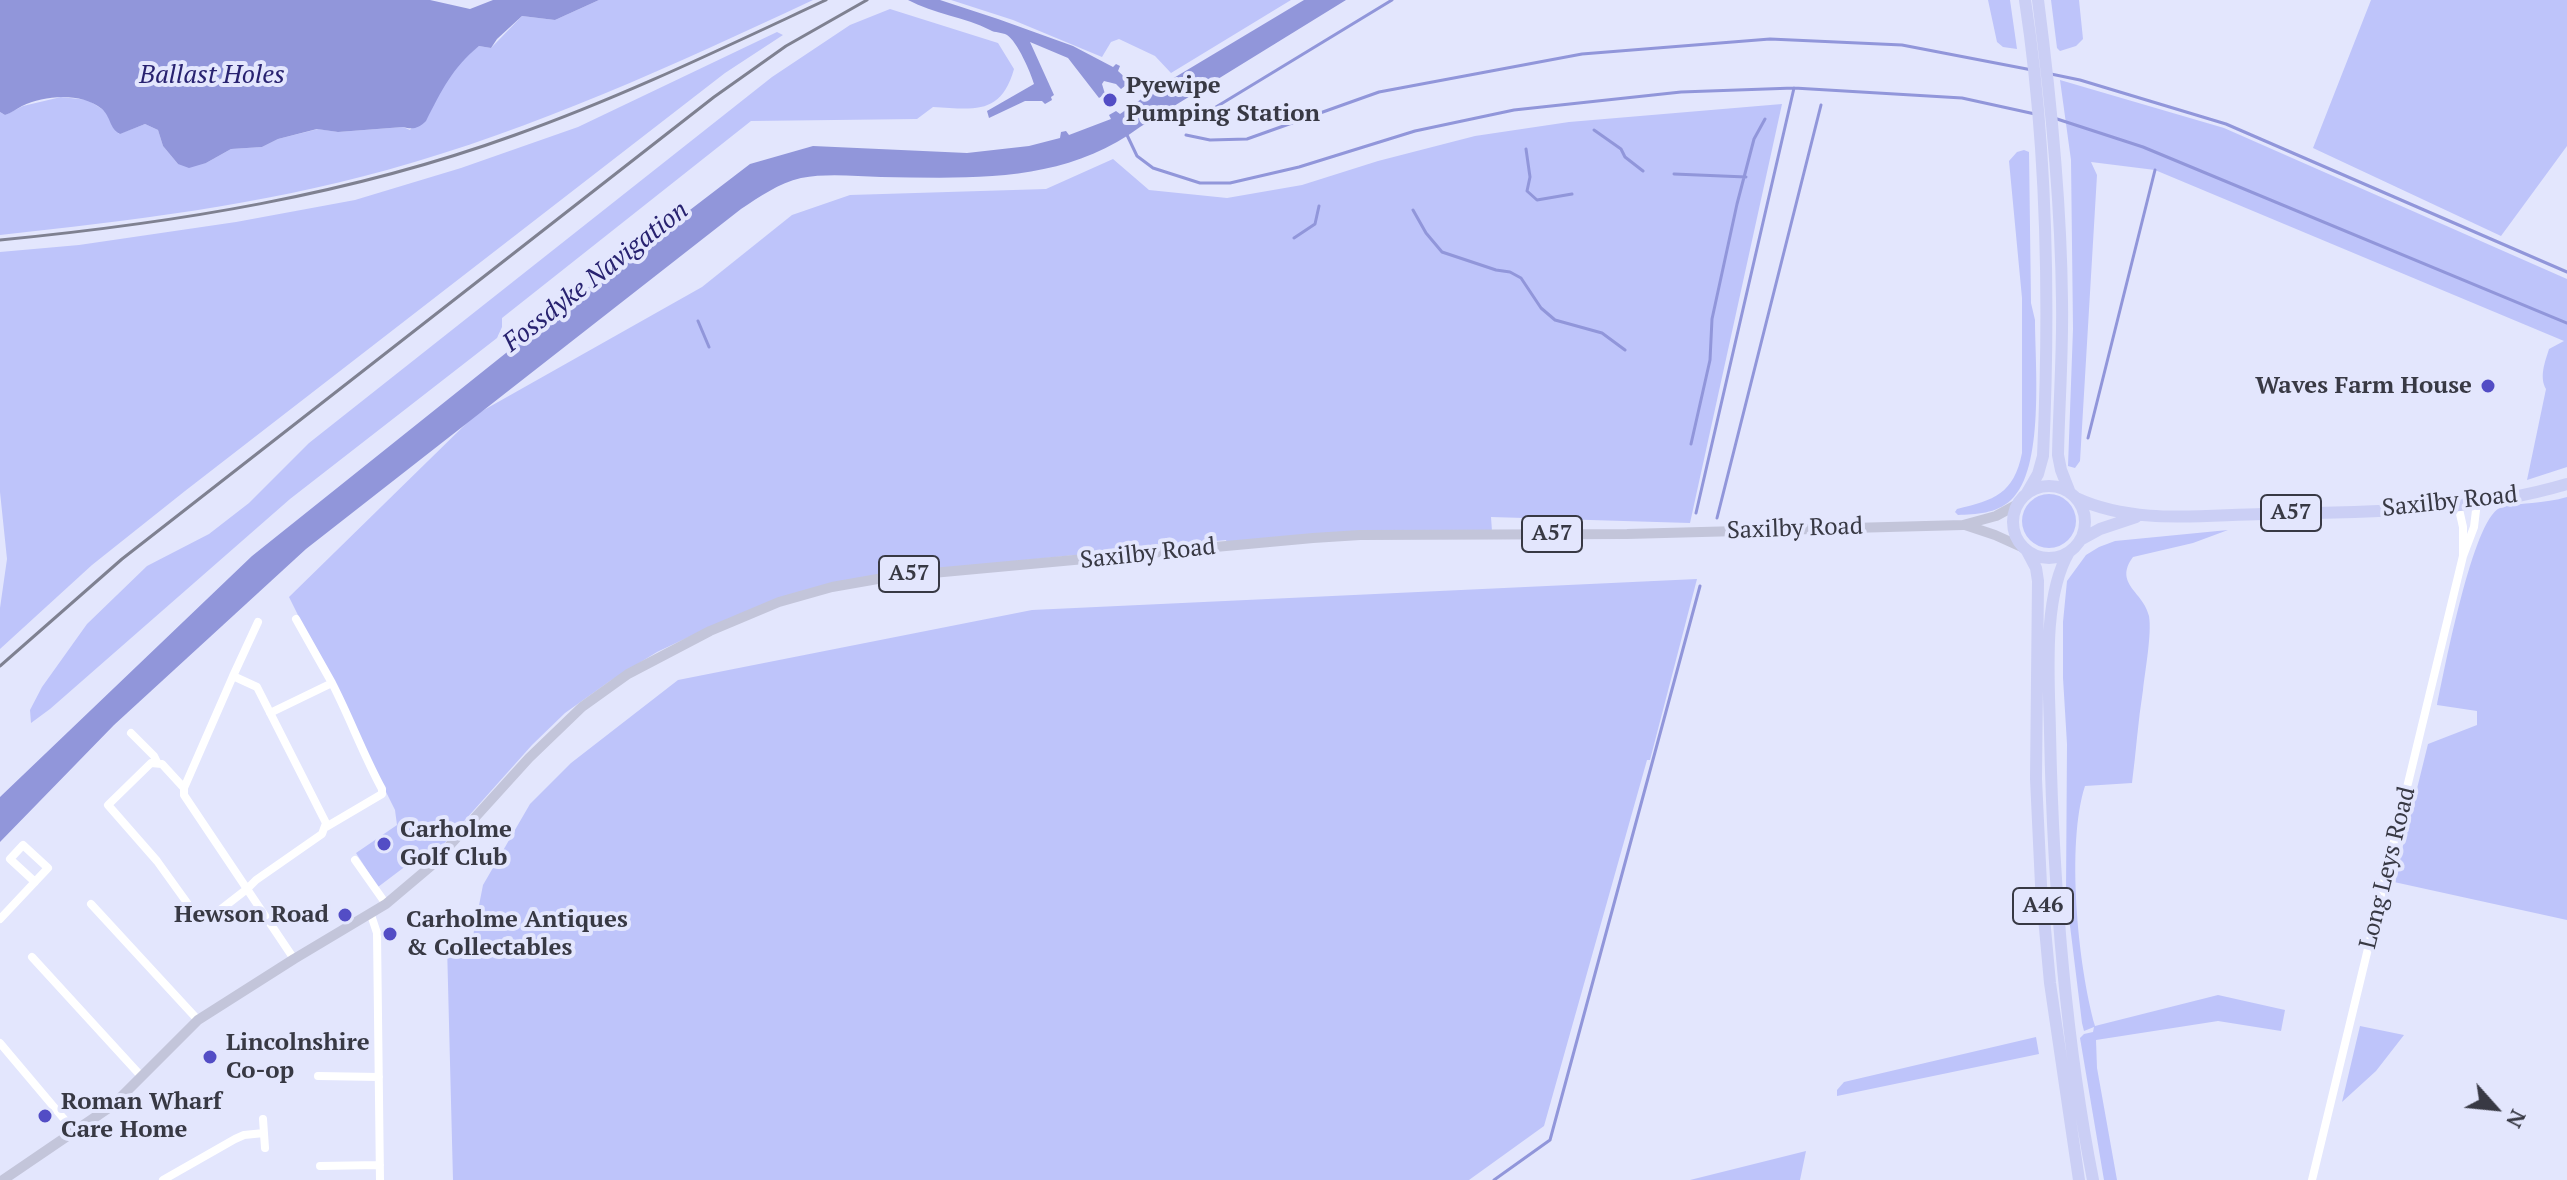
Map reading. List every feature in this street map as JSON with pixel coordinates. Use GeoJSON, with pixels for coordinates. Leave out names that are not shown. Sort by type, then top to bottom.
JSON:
{"type":"FeatureCollection","features":[{"type":"Feature","properties":{"kind":"highway"},"geometry":{"type":"LineString","coordinates":[[2025,0],[2037,43]]}},
{"type":"Feature","properties":{"kind":"highway"},"geometry":{"type":"LineString","coordinates":[[2038,0],[2037,43],[2048,151],[2062,303],[2058,455],[2061,470],[2085,518],[2080,540],[2069,552],[2046,558],[2026,550],[2016,538],[2013,528],[2014,513],[2038,474],[2043,456],[2048,151]]}},
{"type":"Feature","properties":{"kind":"highway","name":"Saxilby Road"},"geometry":{"type":"LineString","coordinates":[[2073,495],[2107,510],[2139,516],[2321,513],[2458,505],[2567,484]]}},
{"type":"Feature","properties":{"kind":"highway"},"geometry":{"type":"LineString","coordinates":[[2027,493],[2039,487],[2052,486],[2073,495]]}},
{"type":"Feature","properties":{"kind":"highway","name":"Saxilby Road"},"geometry":{"type":"LineString","coordinates":[[2080,540],[2100,529],[2139,516]]}},
{"type":"Feature","properties":{"kind":"highway","name":"A46"},"geometry":{"type":"LineString","coordinates":[[2026,550],[2036,568],[2038,581],[2036,779],[2041,885],[2050,983],[2079,1180]]}},
{"type":"Feature","properties":{"kind":"highway","name":"A46"},"geometry":{"type":"LineString","coordinates":[[2069,552],[2055,582],[2052,602],[2049,693],[2052,826],[2072,1050],[2093,1180]]}},
{"type":"Feature","properties":{"kind":"main road","name":"Saxilby Road"},"geometry":{"type":"LineString","coordinates":[[386,904],[431,866],[529,758],[582,707],[607,688],[651,661],[724,625],[779,602],[842,585],[911,574],[1360,535],[1627,534],[1963,525],[1996,516],[2018,504]]}},
{"type":"Feature","properties":{"kind":"main road","name":"Saxilby Road"},"geometry":{"type":"LineString","coordinates":[[1963,525],[1995,535],[2026,550]]}},
{"type":"Feature","properties":{"kind":"main road","name":"A57"},"geometry":{"type":"LineString","coordinates":[[3,1180],[113,1105],[198,1020],[386,904]]}},
{"type":"Feature","properties":{"kind":"street","name":"Long Leys Road"},"geometry":{"type":"LineString","coordinates":[[2312,1180],[2477,502]]}},
{"type":"Feature","properties":{"kind":"street","name":"Long Leys Road"},"geometry":{"type":"LineString","coordinates":[[2458,505],[2463,556]]}},
{"type":"Feature","properties":{"kind":"street"},"geometry":{"type":"LineString","coordinates":[[157,762],[151,763],[108,805],[157,861],[198,918],[206,920],[322,834],[326,827],[379,797],[382,789],[332,683],[296,619]]}},
{"type":"Feature","properties":{"kind":"street"},"geometry":{"type":"LineString","coordinates":[[258,622],[184,788],[184,795],[294,959]]}},
{"type":"Feature","properties":{"kind":"street"},"geometry":{"type":"LineString","coordinates":[[233,676],[257,687],[326,827]]}},
{"type":"Feature","properties":{"kind":"street"},"geometry":{"type":"LineString","coordinates":[[270,713],[332,683]]}},
{"type":"Feature","properties":{"kind":"street"},"geometry":{"type":"LineString","coordinates":[[131,733],[184,788]]}},
{"type":"Feature","properties":{"kind":"street"},"geometry":{"type":"LineString","coordinates":[[0,919],[35,882],[48,868],[23,845],[10,859],[35,882]]}},
{"type":"Feature","properties":{"kind":"street"},"geometry":{"type":"LineString","coordinates":[[355,860],[386,904]]}},
{"type":"Feature","properties":{"kind":"street"},"geometry":{"type":"LineString","coordinates":[[91,904],[198,1020]]}},
{"type":"Feature","properties":{"kind":"street"},"geometry":{"type":"LineString","coordinates":[[371,915],[377,933],[380,1180]]}},
{"type":"Feature","properties":{"kind":"street"},"geometry":{"type":"LineString","coordinates":[[32,957],[141,1076]]}},
{"type":"Feature","properties":{"kind":"street"},"geometry":{"type":"LineString","coordinates":[[0,1043],[75,1132]]}},
{"type":"Feature","properties":{"kind":"street"},"geometry":{"type":"LineString","coordinates":[[318,1076],[379,1077]]}},
{"type":"Feature","properties":{"kind":"street"},"geometry":{"type":"LineString","coordinates":[[263,1119],[265,1148]]}},
{"type":"Feature","properties":{"kind":"street"},"geometry":{"type":"LineString","coordinates":[[163,1180],[235,1139],[264,1133]]}},
{"type":"Feature","properties":{"kind":"street"},"geometry":{"type":"LineString","coordinates":[[320,1166],[380,1165]]}},
{"type":"Feature","properties":{"kind":"shaded area"},"geometry":{"type":"Polygon","coordinates":[[[599,0],[813,0],[603,94],[442,154],[387,170],[243,202],[146,218],[0,235],[0,112],[5,115],[23,106],[61,97],[88,100],[105,111],[119,134],[145,124],[158,130],[163,146],[178,164],[206,163],[231,149],[262,147],[278,139],[318,129],[338,132],[403,127],[410,130],[461,60],[479,46],[491,48],[522,16],[555,20],[599,0]]]}},
{"type":"Feature","properties":{"kind":"shaded area"},"geometry":{"type":"Polygon","coordinates":[[[951,0],[1291,0],[1171,73],[1155,56],[1119,39],[1111,42],[1102,57],[1013,20],[951,0]]]}},
{"type":"Feature","properties":{"kind":"shaded area"},"geometry":{"type":"Polygon","coordinates":[[[1988,0],[2010,0],[2017,49],[2003,47],[1997,42],[1988,0]]]}},
{"type":"Feature","properties":{"kind":"shaded area"},"geometry":{"type":"Polygon","coordinates":[[[2051,0],[2079,0],[2083,39],[2076,46],[2060,51],[2057,48],[2051,0]]]}},
{"type":"Feature","properties":{"kind":"shaded area"},"geometry":{"type":"Polygon","coordinates":[[[2371,0],[2567,0],[2567,146],[2501,236],[2313,148],[2371,0]]]}},
{"type":"Feature","properties":{"kind":"shaded area"},"geometry":{"type":"Polygon","coordinates":[[[890,9],[998,43],[1014,69],[1001,95],[993,102],[973,108],[933,107],[917,119],[751,121],[502,318],[497,338],[290,499],[31,723],[30,710],[42,687],[87,624],[147,566],[209,534],[249,503],[309,443],[772,77],[850,25],[890,9]]]}},
{"type":"Feature","properties":{"kind":"shaded area"},"geometry":{"type":"Polygon","coordinates":[[[777,32],[783,35],[725,73],[185,491],[92,565],[0,649],[0,608],[7,559],[0,492],[0,252],[79,245],[236,222],[355,200],[461,168],[578,127],[777,32]]]}},
{"type":"Feature","properties":{"kind":"shaded area"},"geometry":{"type":"Polygon","coordinates":[[[2060,80],[2224,128],[2567,279],[2567,467],[2527,480],[2546,389],[2544,364],[2549,349],[2564,341],[2155,170],[2091,162],[2097,175],[2080,461],[2075,468],[2068,466],[2073,329],[2071,160],[2060,80]]]}},
{"type":"Feature","properties":{"kind":"shaded area","name":"Carholme Golf Club"},"geometry":{"type":"Polygon","coordinates":[[[1782,104],[1690,523],[1491,517],[1492,531],[1227,543],[1226,540],[876,575],[714,625],[657,652],[610,681],[565,713],[532,745],[432,857],[423,853],[378,887],[356,853],[397,825],[395,810],[289,597],[475,415],[702,287],[792,215],[850,195],[1046,189],[1113,159],[1149,190],[1227,198],[1302,185],[1475,136],[1569,122],[1782,104]]]}},
{"type":"Feature","properties":{"kind":"shaded area"},"geometry":{"type":"Polygon","coordinates":[[[2017,152],[2029,152],[2031,303],[2035,320],[2034,441],[2022,485],[2011,500],[1992,511],[1958,515],[1955,512],[1957,509],[1992,498],[2008,486],[2022,453],[2022,298],[2009,161],[2017,152]]]}},
{"type":"Feature","properties":{"kind":"shaded area"},"geometry":{"type":"Polygon","coordinates":[[[2049,494],[2060,496],[2068,502],[2074,510],[2074,532],[2068,540],[2060,546],[2049,548],[2038,546],[2030,540],[2024,532],[2022,521],[2024,510],[2030,502],[2038,496],[2049,494]]]}},
{"type":"Feature","properties":{"kind":"shaded area"},"geometry":{"type":"Polygon","coordinates":[[[2567,497],[2567,920],[2394,882],[2428,744],[2477,725],[2477,711],[2437,705],[2461,598],[2480,538],[2490,518],[2500,508],[2567,497]]]}},
{"type":"Feature","properties":{"kind":"shaded area"},"geometry":{"type":"Polygon","coordinates":[[[2228,530],[2193,543],[2133,557],[2128,566],[2128,581],[2146,608],[2150,624],[2132,783],[2085,786],[2076,840],[2079,939],[2095,1026],[2218,995],[2285,1010],[2281,1031],[2218,1021],[2096,1040],[2097,1068],[2117,1180],[2104,1180],[2080,1038],[2093,1032],[2094,1027],[2084,1031],[2082,1023],[2066,893],[2067,744],[2063,622],[2067,581],[2086,555],[2115,541],[2228,530]]]}},
{"type":"Feature","properties":{"kind":"shaded area"},"geometry":{"type":"Polygon","coordinates":[[[1697,579],[1650,760],[1647,760],[1544,1126],[1469,1180],[453,1180],[447,945],[472,941],[483,885],[530,804],[571,763],[678,680],[1032,610],[1697,579]]]}},
{"type":"Feature","properties":{"kind":"shaded area"},"geometry":{"type":"Polygon","coordinates":[[[2360,1026],[2404,1035],[2376,1071],[2342,1102],[2360,1026]]]}},
{"type":"Feature","properties":{"kind":"shaded area"},"geometry":{"type":"Polygon","coordinates":[[[2036,1037],[2039,1054],[1837,1096],[1837,1090],[1844,1082],[2036,1037]]]}},
{"type":"Feature","properties":{"kind":"shaded area"},"geometry":{"type":"Polygon","coordinates":[[[1806,1151],[1800,1180],[1690,1180],[1806,1151]]]}},
{"type":"Feature","properties":{"kind":"water","name":"Ballast Holes"},"geometry":{"type":"Polygon","coordinates":[[[0,0],[430,0],[470,9],[493,0],[599,0],[555,20],[522,16],[491,48],[479,46],[455,71],[426,121],[418,127],[338,132],[317,129],[278,139],[262,147],[231,149],[206,163],[189,168],[178,164],[163,146],[158,130],[145,124],[120,134],[102,109],[84,100],[52,98],[31,102],[5,115],[0,112],[0,0]]]}},
{"type":"Feature","properties":{"kind":"water"},"geometry":{"type":"Polygon","coordinates":[[[908,0],[940,0],[1073,46],[1113,67],[1116,64],[1120,66],[1118,71],[1130,82],[1121,89],[1104,81],[1105,94],[1099,98],[1068,58],[1030,42],[1054,95],[1052,100],[1045,104],[1042,101],[1025,101],[989,118],[987,111],[1034,84],[1011,38],[908,0]]]}},
{"type":"Feature","properties":{"kind":"water"},"geometry":{"type":"Polygon","coordinates":[[[1304,0],[1346,0],[1110,146],[1080,159],[1016,174],[983,177],[811,176],[785,183],[741,209],[306,549],[114,725],[0,842],[0,797],[252,556],[571,301],[750,164],[813,146],[967,153],[1029,146],[1060,138],[1061,132],[1066,131],[1069,135],[1111,119],[1109,115],[1116,111],[1120,114],[1147,95],[1145,92],[1149,89],[1152,91],[1304,0]]]}},
{"type":"Feature","properties":{"kind":"waterway"},"geometry":{"type":"LineString","coordinates":[[1193,121],[1392,0]]}},
{"type":"Feature","properties":{"kind":"waterway"},"geometry":{"type":"LineString","coordinates":[[1186,135],[1210,140],[1247,139],[1379,92],[1582,54],[1770,39],[1902,45],[2032,70]]}},
{"type":"Feature","properties":{"kind":"waterway"},"geometry":{"type":"LineString","coordinates":[[2051,74],[2226,124],[2567,272]]}},
{"type":"Feature","properties":{"kind":"waterway"},"geometry":{"type":"LineString","coordinates":[[1127,135],[1137,156],[1153,168],[1200,183],[1230,183],[1299,167],[1415,131],[1514,110],[1681,92],[1794,88],[1962,98],[2035,114]]}},
{"type":"Feature","properties":{"kind":"waterway"},"geometry":{"type":"LineString","coordinates":[[1696,513],[1794,88]]}},
{"type":"Feature","properties":{"kind":"waterway"},"geometry":{"type":"LineString","coordinates":[[1717,518],[1821,105]]}},
{"type":"Feature","properties":{"kind":"waterway"},"geometry":{"type":"LineString","coordinates":[[2054,118],[2143,147],[2567,323]]}},
{"type":"Feature","properties":{"kind":"waterway"},"geometry":{"type":"LineString","coordinates":[[1691,444],[1710,360],[1712,319],[1737,204],[1754,139],[1765,119]]}},
{"type":"Feature","properties":{"kind":"waterway"},"geometry":{"type":"LineString","coordinates":[[1594,130],[1621,149],[1625,157],[1643,171]]}},
{"type":"Feature","properties":{"kind":"waterway"},"geometry":{"type":"LineString","coordinates":[[1526,149],[1530,177],[1527,191],[1537,200],[1572,194]]}},
{"type":"Feature","properties":{"kind":"waterway"},"geometry":{"type":"LineString","coordinates":[[2088,438],[2155,170]]}},
{"type":"Feature","properties":{"kind":"waterway"},"geometry":{"type":"LineString","coordinates":[[1674,174],[1746,177]]}},
{"type":"Feature","properties":{"kind":"waterway"},"geometry":{"type":"LineString","coordinates":[[1294,238],[1315,224],[1319,206]]}},
{"type":"Feature","properties":{"kind":"waterway"},"geometry":{"type":"LineString","coordinates":[[1413,210],[1442,252],[1510,272],[1521,278],[1541,308],[1555,320],[1602,333],[1625,350]]}},
{"type":"Feature","properties":{"kind":"waterway"},"geometry":{"type":"LineString","coordinates":[[698,321],[709,347]]}},
{"type":"Feature","properties":{"kind":"waterway"},"geometry":{"type":"LineString","coordinates":[[1494,1180],[1550,1140],[1700,586]]}},
{"type":"Feature","properties":{"kind":"railway"},"geometry":{"type":"LineString","coordinates":[[0,240],[131,225],[261,204],[452,156],[594,105],[826,0]]}},
{"type":"Feature","properties":{"kind":"railway"},"geometry":{"type":"LineString","coordinates":[[0,666],[122,559],[714,97],[786,46],[867,0]]}},
{"type":"Feature","properties":{"kind":"place","name":"Pyewipe Pumping Station"},"geometry":{"type":"Point","coordinates":[1110,100]}},
{"type":"Feature","properties":{"kind":"place","name":"Waves Farm House"},"geometry":{"type":"Point","coordinates":[2488,386]}},
{"type":"Feature","properties":{"kind":"place","name":"Carholme Golf Club"},"geometry":{"type":"Point","coordinates":[384,844]}},
{"type":"Feature","properties":{"kind":"place","name":"Hewson Road"},"geometry":{"type":"Point","coordinates":[345,915]}},
{"type":"Feature","properties":{"kind":"place","name":"Carholme Antiques & Collectables"},"geometry":{"type":"Point","coordinates":[390,934]}},
{"type":"Feature","properties":{"kind":"place","name":"Lincolnshire Co-op"},"geometry":{"type":"Point","coordinates":[210,1057]}},
{"type":"Feature","properties":{"kind":"place","name":"Roman Wharf Care Home"},"geometry":{"type":"Point","coordinates":[45,1116]}},
{"type":"Feature","properties":{"kind":"water label","name":"Fossdyke Navigation"},"geometry":{"type":"Point","coordinates":[596,277]}}]}
